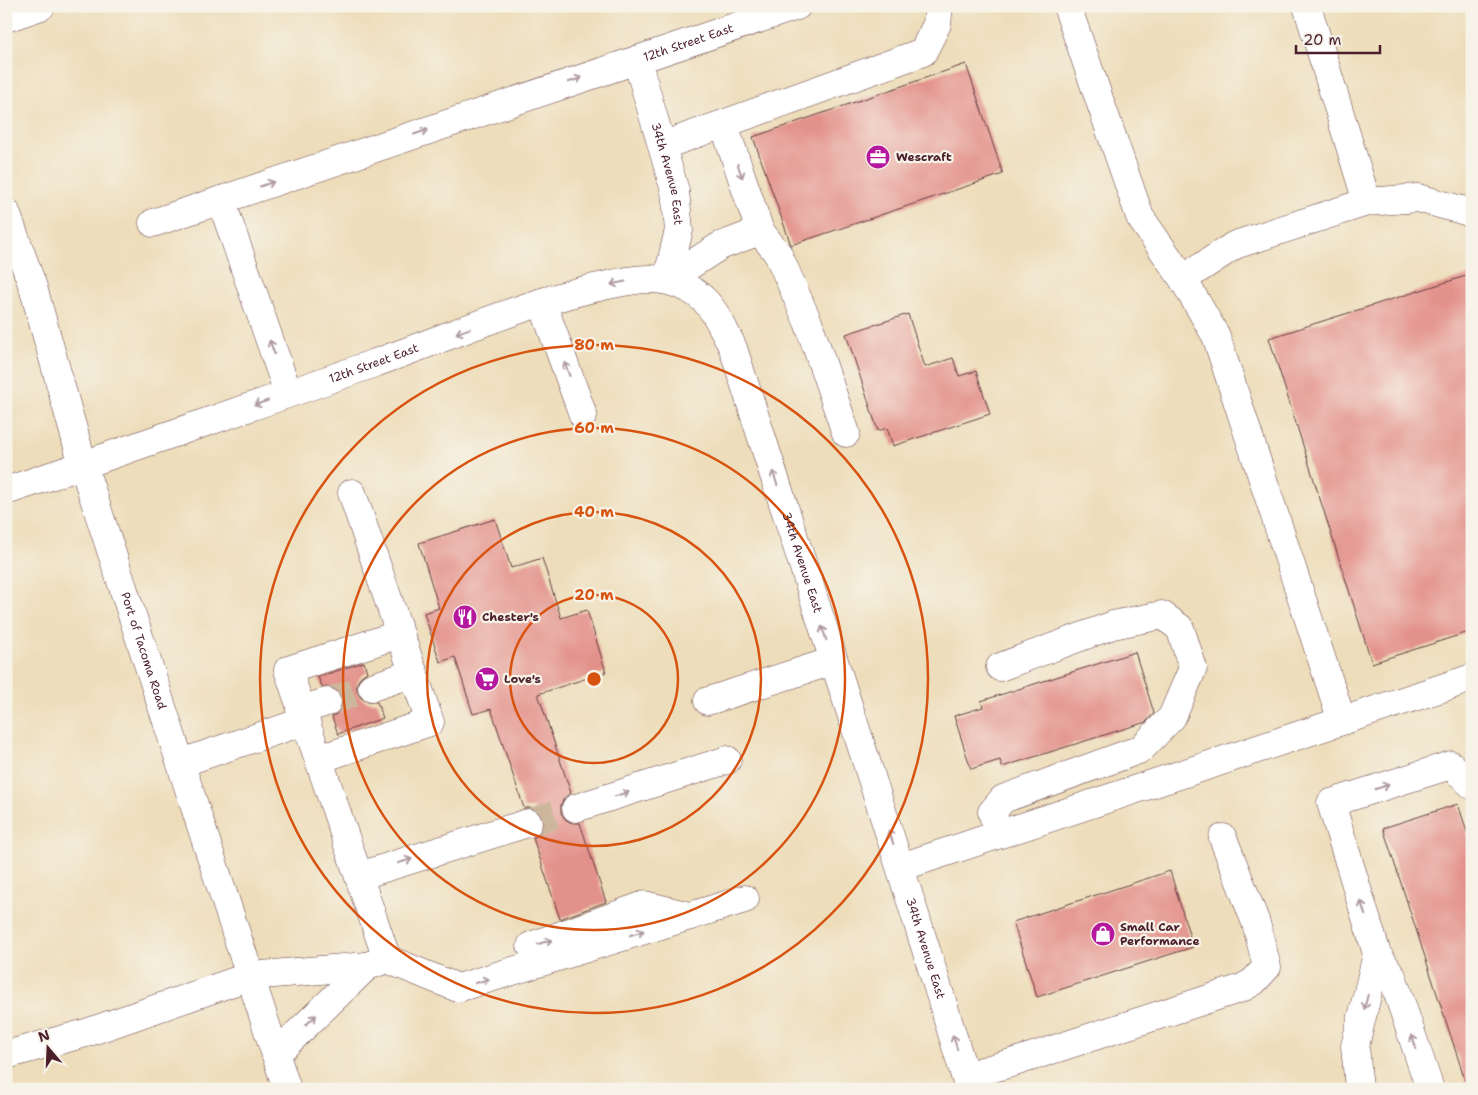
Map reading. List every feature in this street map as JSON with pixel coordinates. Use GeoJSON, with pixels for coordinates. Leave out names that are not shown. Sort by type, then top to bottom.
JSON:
{"type":"FeatureCollection","features":[{"type":"Feature","properties":{"kind":"main road"},"geometry":{"type":"LineString","coordinates":[[6,18],[41,6]]}},
{"type":"Feature","properties":{"kind":"main road","name":"12th Street East"},"geometry":{"type":"LineString","coordinates":[[153,223],[797,6]]}},
{"type":"Feature","properties":{"kind":"main road"},"geometry":{"type":"LineString","coordinates":[[662,146],[923,52],[937,24],[939,6]]}},
{"type":"Feature","properties":{"kind":"main road"},"geometry":{"type":"LineString","coordinates":[[1066,6],[1140,217],[1183,279],[1216,336],[1342,721]]}},
{"type":"Feature","properties":{"kind":"main road"},"geometry":{"type":"LineString","coordinates":[[1307,6],[1367,202]]}},
{"type":"Feature","properties":{"kind":"main road","name":"34th Avenue East"},"geometry":{"type":"LineString","coordinates":[[636,60],[675,191],[679,230],[667,280],[696,290],[716,313],[733,348],[901,867],[967,1082]]}},
{"type":"Feature","properties":{"kind":"main road"},"geometry":{"type":"LineString","coordinates":[[724,125],[760,231],[778,254],[795,291],[808,322],[846,433]]}},
{"type":"Feature","properties":{"kind":"main road"},"geometry":{"type":"LineString","coordinates":[[1183,279],[1235,245],[1367,202],[1418,198],[1472,213]]}},
{"type":"Feature","properties":{"kind":"main road"},"geometry":{"type":"LineString","coordinates":[[221,200],[288,393]]}},
{"type":"Feature","properties":{"kind":"main road","name":"Port of Tacoma Road"},"geometry":{"type":"LineString","coordinates":[[6,212],[33,287],[83,465],[287,1089]]}},
{"type":"Feature","properties":{"kind":"main road"},"geometry":{"type":"LineString","coordinates":[[667,280],[720,246],[760,231]]}},
{"type":"Feature","properties":{"kind":"main road","name":"12th Street East"},"geometry":{"type":"LineString","coordinates":[[6,491],[542,302],[583,290],[635,280],[667,280]]}},
{"type":"Feature","properties":{"kind":"main road"},"geometry":{"type":"LineString","coordinates":[[542,302],[583,415]]}},
{"type":"Feature","properties":{"kind":"main road"},"geometry":{"type":"LineString","coordinates":[[319,759],[430,722],[352,493]]}},
{"type":"Feature","properties":{"kind":"main road"},"geometry":{"type":"LineString","coordinates":[[999,834],[992,812],[1003,799],[1141,749],[1172,717],[1193,668],[1180,628],[1162,615],[1113,625],[1000,667]]}},
{"type":"Feature","properties":{"kind":"main road"},"geometry":{"type":"LineString","coordinates":[[377,963],[359,876],[288,670],[400,634]]}},
{"type":"Feature","properties":{"kind":"main road"},"geometry":{"type":"LineString","coordinates":[[708,701],[833,660]]}},
{"type":"Feature","properties":{"kind":"main road"},"geometry":{"type":"LineString","coordinates":[[372,687],[414,673]]}},
{"type":"Feature","properties":{"kind":"main road"},"geometry":{"type":"LineString","coordinates":[[901,867],[1472,678]]}},
{"type":"Feature","properties":{"kind":"main road"},"geometry":{"type":"LineString","coordinates":[[181,763],[303,715],[327,702]]}},
{"type":"Feature","properties":{"kind":"main road"},"geometry":{"type":"LineString","coordinates":[[576,808],[728,760]]}},
{"type":"Feature","properties":{"kind":"main road"},"geometry":{"type":"LineString","coordinates":[[1430,1089],[1392,976],[1377,954],[1331,804],[1451,765],[1472,784]]}},
{"type":"Feature","properties":{"kind":"main road"},"geometry":{"type":"LineString","coordinates":[[359,876],[528,823]]}},
{"type":"Feature","properties":{"kind":"main road"},"geometry":{"type":"LineString","coordinates":[[967,1082],[1036,1055],[1242,988],[1253,982],[1267,967],[1256,923],[1224,838]]}},
{"type":"Feature","properties":{"kind":"main road"},"geometry":{"type":"LineString","coordinates":[[6,1055],[86,1033],[250,976],[377,963],[432,977],[458,988],[745,899]]}},
{"type":"Feature","properties":{"kind":"main road"},"geometry":{"type":"LineString","coordinates":[[1359,1089],[1355,1046],[1377,954]]}},
{"type":"Feature","properties":{"kind":"main road"},"geometry":{"type":"LineString","coordinates":[[276,1054],[377,963]]}},
{"type":"Feature","properties":{"kind":"building"},"geometry":{"type":"Polygon","coordinates":[[[966,64],[1003,174],[791,245],[753,137],[966,64]]]}},
{"type":"Feature","properties":{"kind":"building"},"geometry":{"type":"Polygon","coordinates":[[[1472,274],[1472,631],[1372,663],[1269,338],[1472,274]]]}},
{"type":"Feature","properties":{"kind":"building"},"geometry":{"type":"Polygon","coordinates":[[[908,314],[925,367],[953,358],[959,376],[976,371],[990,414],[893,446],[887,428],[878,431],[846,334],[908,314]]]}},
{"type":"Feature","properties":{"kind":"building"},"geometry":{"type":"Polygon","coordinates":[[[495,519],[511,568],[542,558],[561,618],[587,610],[606,672],[538,694],[571,793],[565,797],[561,804],[561,813],[565,819],[572,823],[580,823],[606,902],[560,919],[533,838],[540,833],[543,827],[543,818],[538,811],[532,808],[524,808],[491,709],[473,714],[455,657],[440,662],[424,613],[439,608],[419,543],[495,519]]]}},
{"type":"Feature","properties":{"kind":"building"},"geometry":{"type":"Polygon","coordinates":[[[1135,652],[1154,713],[1146,722],[1002,767],[1000,760],[971,769],[954,716],[983,707],[981,701],[1135,652]]]}},
{"type":"Feature","properties":{"kind":"building"},"geometry":{"type":"Polygon","coordinates":[[[364,662],[367,672],[361,676],[357,683],[357,692],[361,698],[368,702],[377,702],[383,718],[338,734],[332,717],[339,712],[342,706],[342,697],[337,690],[331,687],[322,687],[318,677],[364,662]]]}},
{"type":"Feature","properties":{"kind":"building"},"geometry":{"type":"Polygon","coordinates":[[[1458,804],[1472,847],[1472,1085],[1467,1086],[1383,828],[1458,804]]]}},
{"type":"Feature","properties":{"kind":"building","name":"Small Car Performance"},"geometry":{"type":"Polygon","coordinates":[[[1170,871],[1193,947],[1037,997],[1013,922],[1170,871]]]}},
{"type":"Feature","properties":{"kind":"tunnel"},"geometry":{"type":"LineString","coordinates":[[327,702],[372,687]]}},
{"type":"Feature","properties":{"kind":"tunnel"},"geometry":{"type":"LineString","coordinates":[[528,823],[576,808]]}},
{"type":"Feature","properties":{"kind":"place","name":"Wescraft"},"geometry":{"type":"Point","coordinates":[878,157]}},
{"type":"Feature","properties":{"kind":"place","name":"Chester's"},"geometry":{"type":"Point","coordinates":[465,617]}},
{"type":"Feature","properties":{"kind":"place","name":"Love's"},"geometry":{"type":"Point","coordinates":[487,679]}},
{"type":"Feature","properties":{"kind":"place","name":"Small Car Performance"},"geometry":{"type":"Point","coordinates":[1103,934]}}]}
